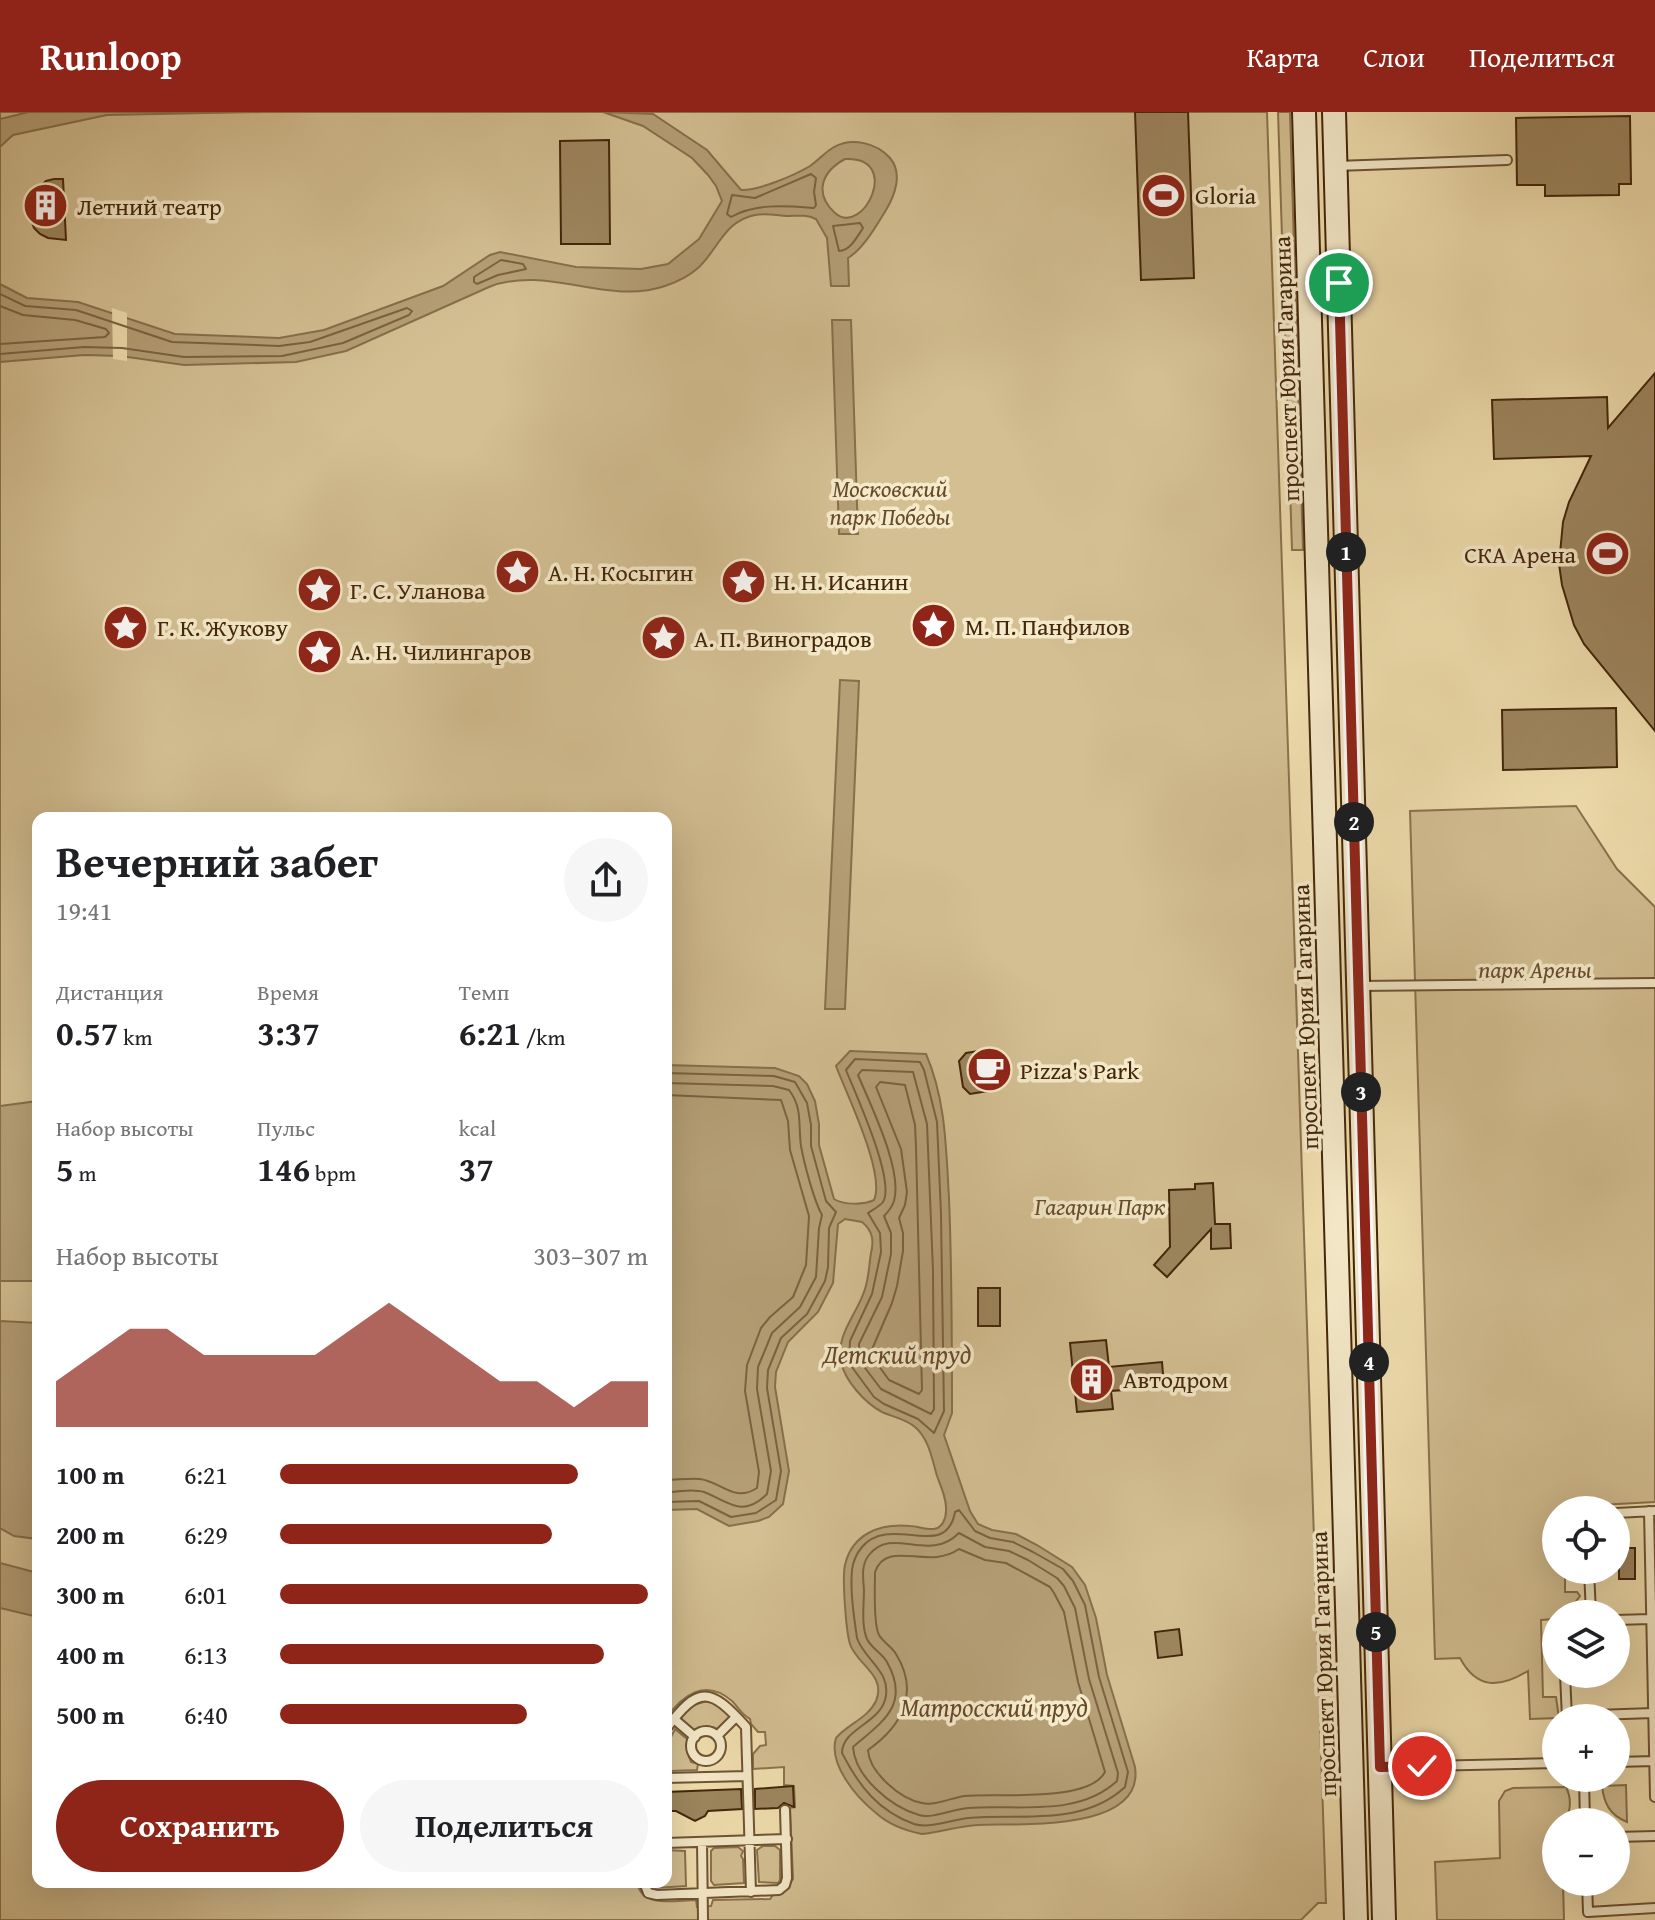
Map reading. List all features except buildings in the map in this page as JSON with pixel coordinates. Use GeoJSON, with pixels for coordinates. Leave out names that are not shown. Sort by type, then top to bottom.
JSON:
{"type":"FeatureCollection","features":[{"type":"Feature","properties":{"kind":"main road","name":"проспект Юрия Гагарина"},"geometry":{"type":"LineString","coordinates":[[1304,112],[1356,1920]]}},
{"type":"Feature","properties":{"kind":"main road"},"geometry":{"type":"LineString","coordinates":[[1334,112],[1384,1920]]}},
{"type":"Feature","properties":{"kind":"lane"},"geometry":{"type":"LineString","coordinates":[[1335,166],[1507,160]]}},
{"type":"Feature","properties":{"kind":"lane"},"geometry":{"type":"LineString","coordinates":[[1358,986],[1655,983]]}},
{"type":"Feature","properties":{"kind":"lane"},"geometry":{"type":"LineString","coordinates":[[1630,1512],[1652,1511],[1650,1619],[1655,1797]]}},
{"type":"Feature","properties":{"kind":"lane"},"geometry":{"type":"LineString","coordinates":[[1630,1620],[1650,1619]]}},
{"type":"Feature","properties":{"kind":"lane"},"geometry":{"type":"LineString","coordinates":[[672,1722],[686,1704],[705,1697],[720,1700],[746,1727],[751,1892]]}},
{"type":"Feature","properties":{"kind":"lane"},"geometry":{"type":"LineString","coordinates":[[1630,1714],[1653,1713]]}},
{"type":"Feature","properties":{"kind":"lane"},"geometry":{"type":"LineString","coordinates":[[717,1736],[736,1717]]}},
{"type":"Feature","properties":{"kind":"lane"},"geometry":{"type":"LineString","coordinates":[[674,1719],[695,1737]]}},
{"type":"Feature","properties":{"kind":"lane"},"geometry":{"type":"LineString","coordinates":[[706,1731],[717,1736],[721,1742],[720,1751],[707,1761],[699,1759],[693,1753],[695,1737],[706,1731]]}},
{"type":"Feature","properties":{"kind":"lane"},"geometry":{"type":"LineString","coordinates":[[707,1761],[707,1777]]}},
{"type":"Feature","properties":{"kind":"lane"},"geometry":{"type":"LineString","coordinates":[[1630,1762],[1654,1761]]}},
{"type":"Feature","properties":{"kind":"lane"},"geometry":{"type":"LineString","coordinates":[[1380,1767],[1542,1763]]}},
{"type":"Feature","properties":{"kind":"lane"},"geometry":{"type":"LineString","coordinates":[[672,1778],[747,1776]]}},
{"type":"Feature","properties":{"kind":"lane"},"geometry":{"type":"LineString","coordinates":[[646,1888],[654,1895],[779,1890],[785,1885],[788,1873],[785,1810]]}},
{"type":"Feature","properties":{"kind":"lane"},"geometry":{"type":"LineString","coordinates":[[1630,1837],[1655,1836]]}},
{"type":"Feature","properties":{"kind":"lane"},"geometry":{"type":"LineString","coordinates":[[672,1843],[787,1839]]}},
{"type":"Feature","properties":{"kind":"lane"},"geometry":{"type":"LineString","coordinates":[[702,1842],[703,1920]]}},
{"type":"Feature","properties":{"kind":"lane"},"geometry":{"type":"LineString","coordinates":[[1587,1896],[1588,1912],[1655,1908]]}},
{"type":"Feature","properties":{"kind":"green space","name":"Московский парк Победы"},"geometry":{"type":"Polygon","coordinates":[[[0,112],[1267,112],[1326,1903],[1318,1903],[1301,1920],[0,1920],[0,112]]]}},
{"type":"Feature","properties":{"kind":"green space"},"geometry":{"type":"Polygon","coordinates":[[[1278,112],[1290,112],[1303,550],[1292,550],[1278,112]]]}},
{"type":"Feature","properties":{"kind":"green space","name":"парк Арены"},"geometry":{"type":"Polygon","coordinates":[[[1576,806],[1617,869],[1655,907],[1655,1502],[1630,1503],[1630,1496],[1542,1496],[1542,1584],[1565,1584],[1565,1592],[1577,1592],[1580,1596],[1577,1600],[1542,1600],[1543,1697],[1556,1697],[1557,1704],[1542,1704],[1542,1719],[1530,1719],[1528,1671],[1508,1681],[1490,1683],[1474,1676],[1460,1658],[1435,1659],[1410,811],[1576,806]]]}},
{"type":"Feature","properties":{"kind":"green space"},"geometry":{"type":"Polygon","coordinates":[[[707,1701],[717,1704],[730,1717],[717,1729],[708,1726],[694,1730],[681,1716],[693,1705],[707,1701]]]}},
{"type":"Feature","properties":{"kind":"green space"},"geometry":{"type":"Polygon","coordinates":[[[675,1729],[687,1739],[687,1751],[691,1762],[698,1764],[697,1770],[672,1771],[672,1735],[675,1729]]]}},
{"type":"Feature","properties":{"kind":"green space"},"geometry":{"type":"Polygon","coordinates":[[[1542,1787],[1542,1792],[1568,1792],[1569,1808],[1542,1808],[1542,1896],[1563,1896],[1564,1920],[1437,1920],[1435,1862],[1500,1858],[1499,1801],[1505,1791],[1542,1787]]]}},
{"type":"Feature","properties":{"kind":"green space"},"geometry":{"type":"Polygon","coordinates":[[[1603,1792],[1626,1792],[1627,1808],[1609,1808],[1603,1792]]]}},
{"type":"Feature","properties":{"kind":"green space"},"geometry":{"type":"Polygon","coordinates":[[[763,1846],[775,1846],[780,1850],[778,1883],[759,1882],[757,1850],[763,1846]]]}},
{"type":"Feature","properties":{"kind":"green space"},"geometry":{"type":"Polygon","coordinates":[[[738,1847],[743,1851],[744,1883],[714,1885],[711,1881],[711,1851],[714,1848],[738,1847]]]}},
{"type":"Feature","properties":{"kind":"green space"},"geometry":{"type":"Polygon","coordinates":[[[672,1850],[685,1851],[686,1886],[672,1887],[672,1850]]]}},
{"type":"Feature","properties":{"kind":"water"},"geometry":{"type":"Polygon","coordinates":[[[29,112],[261,112],[107,115],[13,135],[0,147],[0,119],[29,112]]]}},
{"type":"Feature","properties":{"kind":"water"},"geometry":{"type":"Polygon","coordinates":[[[603,112],[653,114],[707,150],[741,190],[795,174],[841,144],[864,143],[885,153],[896,170],[895,191],[869,236],[848,258],[849,286],[831,286],[827,238],[816,219],[759,214],[736,223],[698,268],[665,286],[643,291],[621,291],[533,280],[511,281],[489,287],[346,351],[296,362],[184,365],[121,356],[84,355],[0,362],[0,284],[27,298],[78,302],[175,334],[279,338],[324,330],[443,286],[490,255],[500,252],[576,267],[641,269],[668,264],[699,239],[722,201],[716,186],[692,158],[643,126],[603,112]],[[845,159],[830,170],[823,184],[828,206],[846,218],[857,215],[872,194],[875,181],[872,170],[862,161],[845,159]]]}},
{"type":"Feature","properties":{"kind":"water"},"geometry":{"type":"Polygon","coordinates":[[[832,320],[851,320],[858,534],[839,534],[832,320]]]}},
{"type":"Feature","properties":{"kind":"water"},"geometry":{"type":"Polygon","coordinates":[[[840,680],[859,681],[845,1009],[825,1009],[840,680]]]}},
{"type":"Feature","properties":{"kind":"water"},"geometry":{"type":"Polygon","coordinates":[[[850,1051],[926,1054],[933,1071],[944,1125],[950,1225],[952,1413],[944,1435],[970,1511],[978,1524],[1016,1534],[1037,1545],[1072,1567],[1085,1585],[1096,1618],[1107,1675],[1135,1767],[1133,1788],[1120,1804],[1100,1814],[1075,1820],[971,1826],[922,1834],[881,1817],[860,1798],[840,1769],[836,1758],[836,1738],[868,1712],[878,1692],[874,1677],[850,1644],[844,1581],[849,1554],[861,1538],[888,1526],[937,1528],[943,1523],[946,1511],[946,1502],[924,1437],[911,1424],[869,1403],[851,1384],[843,1369],[841,1343],[862,1298],[868,1276],[872,1240],[862,1222],[845,1219],[838,1224],[833,1283],[818,1312],[788,1342],[776,1372],[775,1387],[789,1471],[783,1504],[769,1517],[729,1526],[697,1509],[672,1510],[672,1065],[775,1068],[799,1076],[807,1084],[815,1101],[819,1145],[834,1199],[870,1202],[874,1200],[876,1188],[875,1172],[856,1113],[836,1066],[850,1051]]]}},
{"type":"Feature","properties":{"kind":"water"},"geometry":{"type":"Polygon","coordinates":[[[32,1102],[32,1281],[0,1281],[0,1106],[32,1102]]]}},
{"type":"Feature","properties":{"kind":"water"},"geometry":{"type":"Polygon","coordinates":[[[0,1321],[32,1323],[32,1538],[14,1536],[0,1528],[0,1321]]]}},
{"type":"Feature","properties":{"kind":"water"},"geometry":{"type":"Polygon","coordinates":[[[0,1563],[32,1571],[32,1616],[0,1608],[0,1563]]]}},
{"type":"Feature","properties":{"kind":"pier"},"geometry":{"type":"Polygon","coordinates":[[[112,308],[127,313],[127,361],[113,359],[112,308]]]}},
{"type":"Feature","properties":{"kind":"place","name":"Gloria"},"geometry":{"type":"Point","coordinates":[1164,195]}},
{"type":"Feature","properties":{"kind":"place","name":"Летний театр"},"geometry":{"type":"Point","coordinates":[46,206]}},
{"type":"Feature","properties":{"kind":"place","name":"СКА Арена"},"geometry":{"type":"Point","coordinates":[1607,554]}},
{"type":"Feature","properties":{"kind":"place","name":"А. Н. Косыгин"},"geometry":{"type":"Point","coordinates":[517,572]}},
{"type":"Feature","properties":{"kind":"place","name":"Н. Н. Исанин"},"geometry":{"type":"Point","coordinates":[743,581]}},
{"type":"Feature","properties":{"kind":"place","name":"Г. С. Уланова"},"geometry":{"type":"Point","coordinates":[319,590]}},
{"type":"Feature","properties":{"kind":"place","name":"М. П. Панфилов"},"geometry":{"type":"Point","coordinates":[934,626]}},
{"type":"Feature","properties":{"kind":"place","name":"Г. К. Жукову"},"geometry":{"type":"Point","coordinates":[126,627]}},
{"type":"Feature","properties":{"kind":"place","name":"А. П. Виноградов"},"geometry":{"type":"Point","coordinates":[663,638]}},
{"type":"Feature","properties":{"kind":"place","name":"А. Н. Чилингаров"},"geometry":{"type":"Point","coordinates":[319,651]}},
{"type":"Feature","properties":{"kind":"place","name":"Pizza's Park"},"geometry":{"type":"Point","coordinates":[989,1070]}},
{"type":"Feature","properties":{"kind":"place","name":"Автодром"},"geometry":{"type":"Point","coordinates":[1092,1379]}},
{"type":"Feature","properties":{"kind":"route"},"geometry":{"type":"LineString","coordinates":[[1339,283],[1380,1767],[1422,1766]]}},
{"type":"Feature","properties":{"kind":"park label","name":"Гагарин Парк"},"geometry":{"type":"Point","coordinates":[1100,1206]}},
{"type":"Feature","properties":{"kind":"water label","name":"Детский пруд"},"geometry":{"type":"Point","coordinates":[897,1353]}},
{"type":"Feature","properties":{"kind":"water label","name":"Матросский пруд"},"geometry":{"type":"Point","coordinates":[994,1706]}}]}
